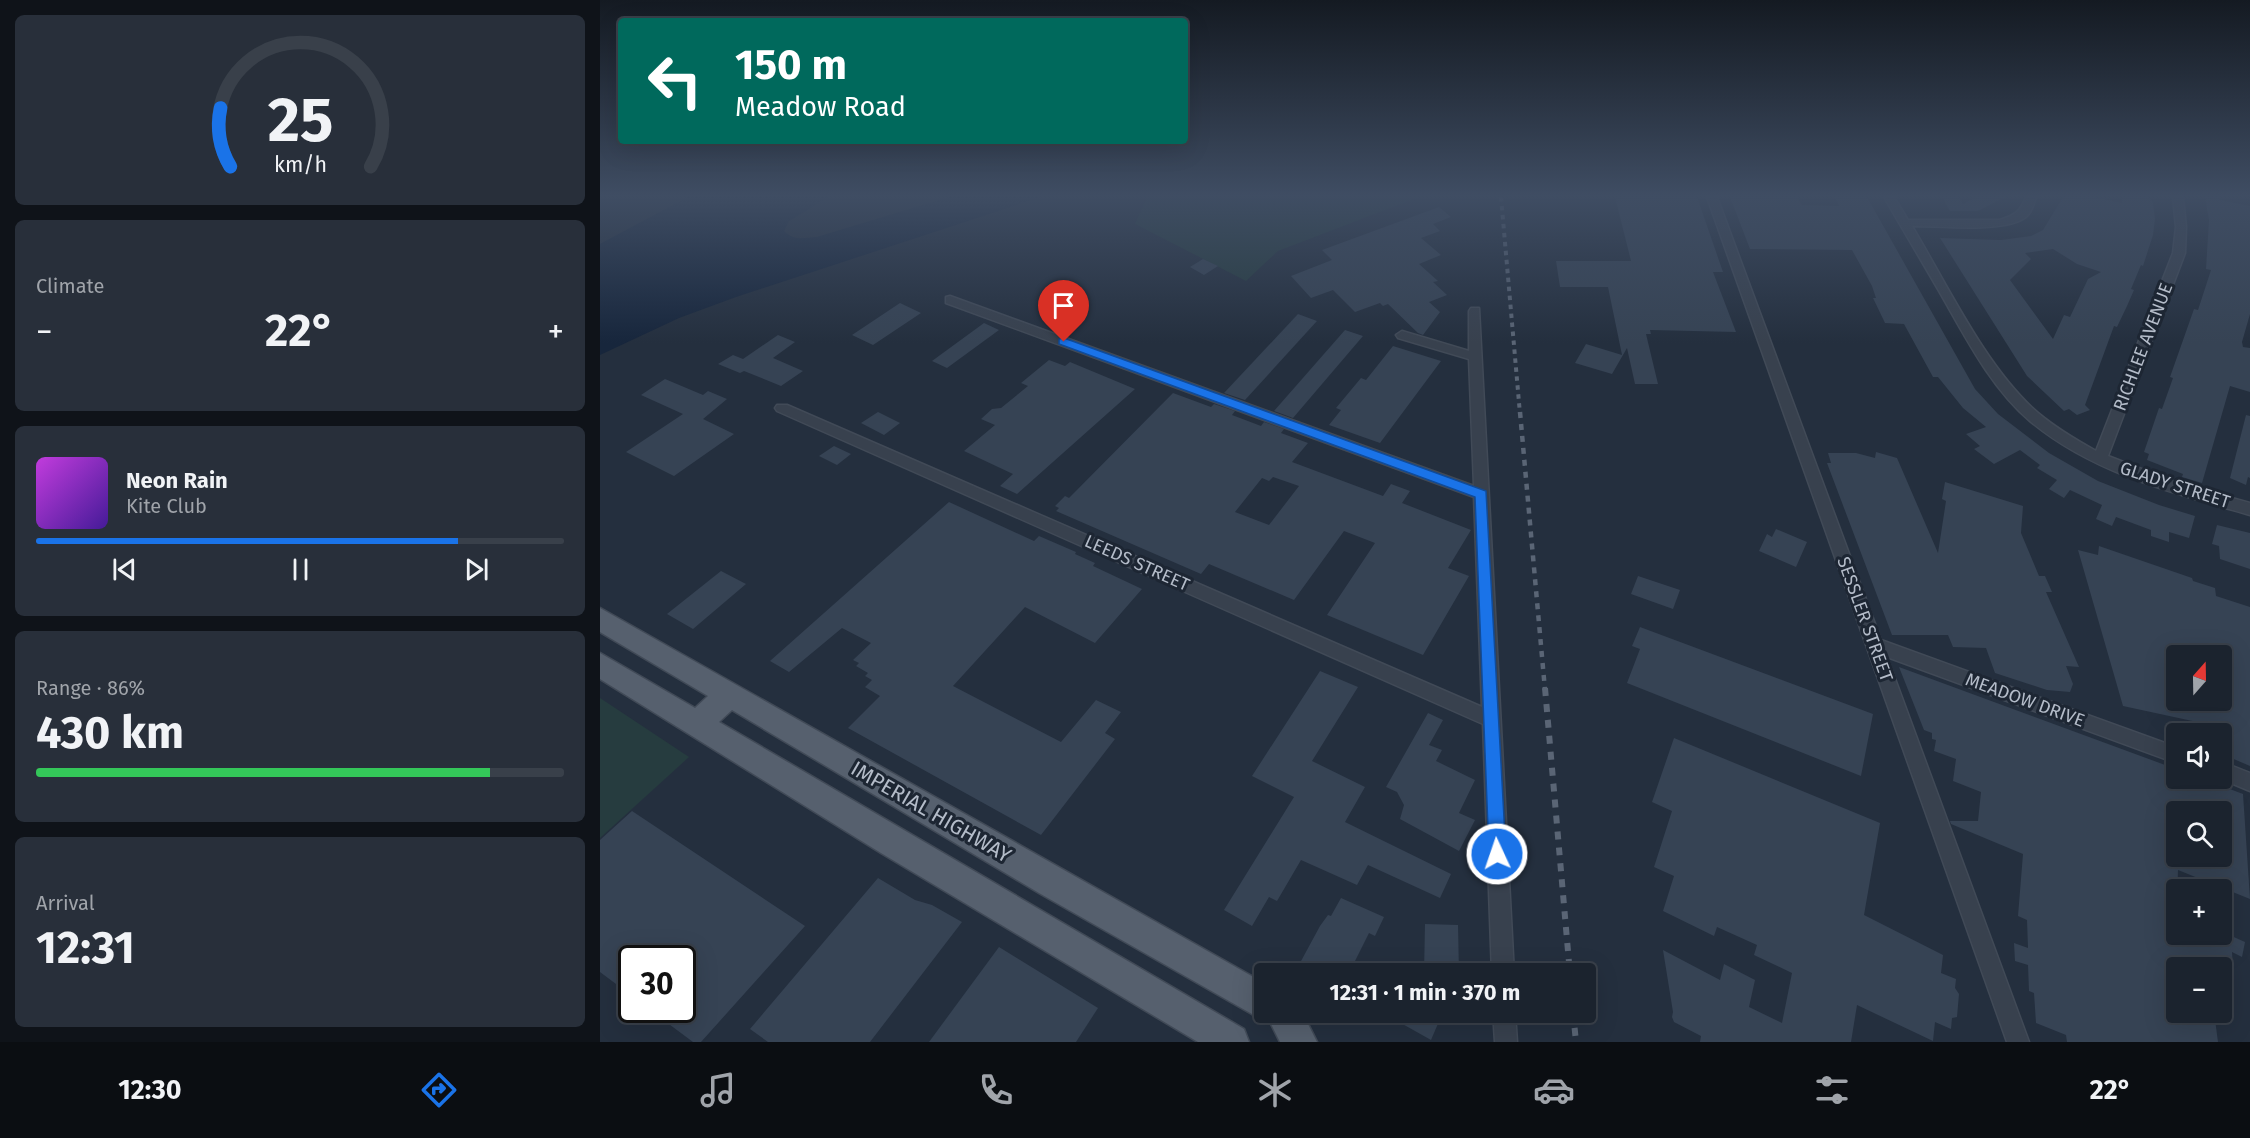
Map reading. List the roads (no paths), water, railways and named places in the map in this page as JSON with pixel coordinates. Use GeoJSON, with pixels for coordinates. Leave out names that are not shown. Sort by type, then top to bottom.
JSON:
{"type":"FeatureCollection","features":[{"type":"Feature","properties":{"kind":"main road","name":"IMPERIAL HIGHWAY"},"geometry":{"type":"LineString","coordinates":[[600,619],[1254,996]]}},
{"type":"Feature","properties":{"kind":"main road"},"geometry":{"type":"LineString","coordinates":[[600,665],[1231,1042]]}},
{"type":"Feature","properties":{"kind":"main road"},"geometry":{"type":"LineString","coordinates":[[697,724],[729,695]]}},
{"type":"Feature","properties":{"kind":"main road"},"geometry":{"type":"LineString","coordinates":[[1288,1023],[1299,1042]]}},
{"type":"Feature","properties":{"kind":"street","name":"SESSLER STREET"},"geometry":{"type":"LineString","coordinates":[[1730,246],[2018,1042]]}},
{"type":"Feature","properties":{"kind":"street","name":"GLADY STREET"},"geometry":{"type":"LineString","coordinates":[[1918,246],[1994,373],[2006,389],[2048,428],[2100,459],[2156,482],[2250,509]]}},
{"type":"Feature","properties":{"kind":"street","name":"RICHLEE AVENUE"},"geometry":{"type":"LineString","coordinates":[[2100,459],[2179,254],[2180,246]]}},
{"type":"Feature","properties":{"kind":"street"},"geometry":{"type":"LineString","coordinates":[[950,300],[1482,494]]}},
{"type":"Feature","properties":{"kind":"street"},"geometry":{"type":"LineString","coordinates":[[1475,311],[1475,357],[1502,963]]}},
{"type":"Feature","properties":{"kind":"street"},"geometry":{"type":"LineString","coordinates":[[1402,335],[1475,357]]}},
{"type":"Feature","properties":{"kind":"street","name":"LEEDS STREET"},"geometry":{"type":"LineString","coordinates":[[782,408],[1491,719]]}},
{"type":"Feature","properties":{"kind":"street","name":"MEADOW DRIVE"},"geometry":{"type":"LineString","coordinates":[[1874,645],[2166,751]]}},
{"type":"Feature","properties":{"kind":"street"},"geometry":{"type":"LineString","coordinates":[[2232,775],[2250,782]]}},
{"type":"Feature","properties":{"kind":"street"},"geometry":{"type":"LineString","coordinates":[[1505,1023],[1506,1042]]}},
{"type":"Feature","properties":{"kind":"water"},"geometry":{"type":"Polygon","coordinates":[[[600,246],[893,246],[679,318],[600,355],[600,246]]]}},
{"type":"Feature","properties":{"kind":"railway"},"geometry":{"type":"LineString","coordinates":[[1505,246],[1520,414]]}},
{"type":"Feature","properties":{"kind":"railway"},"geometry":{"type":"LineString","coordinates":[[1520,412],[1545,690]]}},
{"type":"Feature","properties":{"kind":"railway"},"geometry":{"type":"LineString","coordinates":[[1545,688],[1569,963]]}},
{"type":"Feature","properties":{"kind":"railway"},"geometry":{"type":"LineString","coordinates":[[1574,1023],[1576,1042]]}}]}
